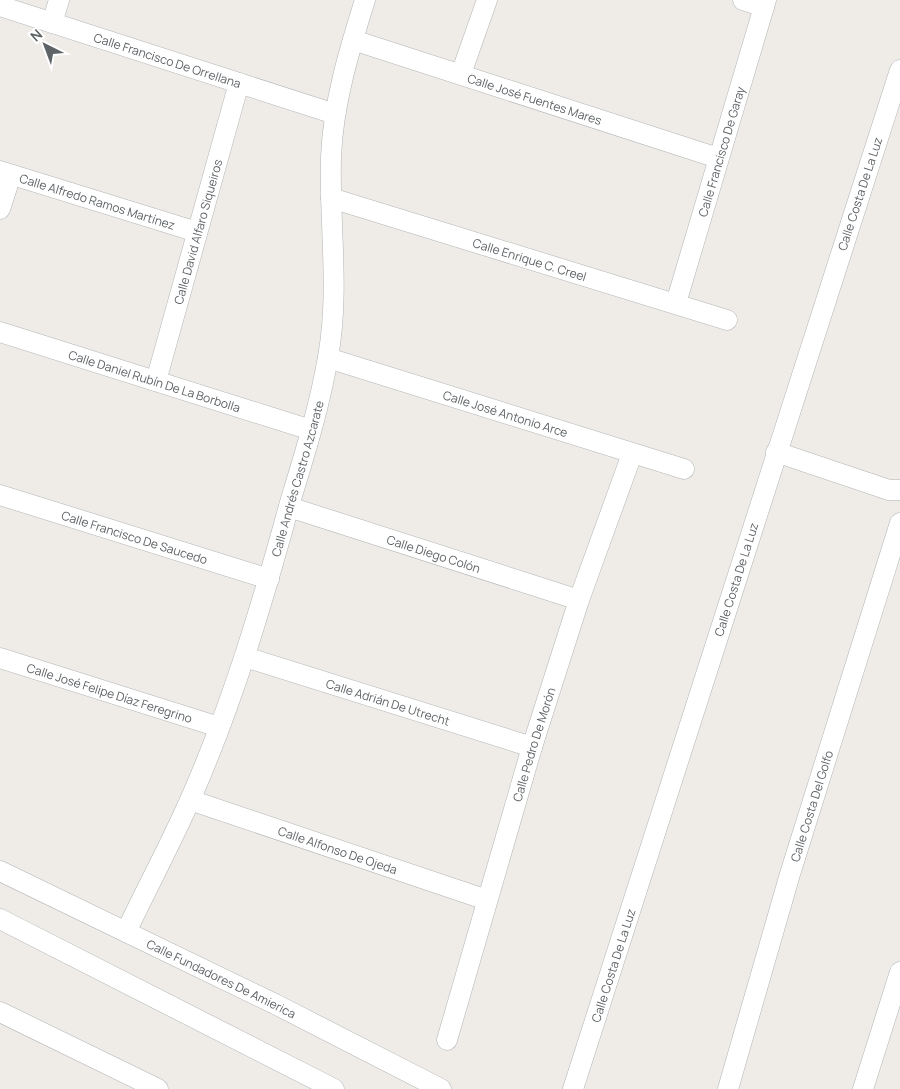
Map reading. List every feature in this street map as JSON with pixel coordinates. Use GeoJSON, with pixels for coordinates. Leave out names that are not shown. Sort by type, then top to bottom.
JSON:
{"type":"FeatureCollection","features":[{"type":"Feature","properties":{"kind":"street"},"geometry":{"type":"LineString","coordinates":[[52,23],[60,0]]}},
{"type":"Feature","properties":{"kind":"street","name":"Calle Andrés Castro Azcarate"},"geometry":{"type":"LineString","coordinates":[[126,932],[190,800],[219,727],[269,579],[311,430],[328,358],[333,312],[331,157],[335,114],[365,0]]}},
{"type":"Feature","properties":{"kind":"street"},"geometry":{"type":"LineString","coordinates":[[461,74],[487,0]]}},
{"type":"Feature","properties":{"kind":"street"},"geometry":{"type":"LineString","coordinates":[[743,0],[765,3]]}},
{"type":"Feature","properties":{"kind":"street","name":"Calle Francisco De Garay"},"geometry":{"type":"LineString","coordinates":[[676,303],[765,3]]}},
{"type":"Feature","properties":{"kind":"street","name":"Calle Francisco De Orrellana"},"geometry":{"type":"LineString","coordinates":[[0,6],[335,114]]}},
{"type":"Feature","properties":{"kind":"street","name":"Calle José Fuentes Mares"},"geometry":{"type":"LineString","coordinates":[[353,40],[718,158]]}},
{"type":"Feature","properties":{"kind":"street","name":"Calle Costa De La Luz"},"geometry":{"type":"LineString","coordinates":[[573,1089],[828,289],[900,70]]}},
{"type":"Feature","properties":{"kind":"street","name":"Calle David Alfaro Siqueiros"},"geometry":{"type":"LineString","coordinates":[[156,381],[239,83]]}},
{"type":"Feature","properties":{"kind":"street"},"geometry":{"type":"LineString","coordinates":[[0,209],[6,173]]}},
{"type":"Feature","properties":{"kind":"street","name":"Calle Alfredo Ramos Martínez"},"geometry":{"type":"LineString","coordinates":[[6,173],[197,232]]}},
{"type":"Feature","properties":{"kind":"street","name":"Calle Enrique C. Creel"},"geometry":{"type":"LineString","coordinates":[[331,198],[727,320]]}},
{"type":"Feature","properties":{"kind":"street","name":"Calle Daniel Rubín De La Borbolla"},"geometry":{"type":"LineString","coordinates":[[0,332],[311,430]]}},
{"type":"Feature","properties":{"kind":"street","name":"Calle José Antonio Arce"},"geometry":{"type":"LineString","coordinates":[[328,358],[684,469]]}},
{"type":"Feature","properties":{"kind":"street"},"geometry":{"type":"LineString","coordinates":[[776,452],[896,493]]}},
{"type":"Feature","properties":{"kind":"street","name":"Calle Pedro De Morón"},"geometry":{"type":"LineString","coordinates":[[447,1040],[532,747],[579,600],[632,454]]}},
{"type":"Feature","properties":{"kind":"street","name":"Calle Francisco De Saucedo"},"geometry":{"type":"LineString","coordinates":[[0,495],[269,579]]}},
{"type":"Feature","properties":{"kind":"street","name":"Calle Diego Colón"},"geometry":{"type":"LineString","coordinates":[[289,506],[579,600]]}},
{"type":"Feature","properties":{"kind":"street","name":"Calle Costa Del Golfo"},"geometry":{"type":"LineString","coordinates":[[728,1089],[790,874],[900,523]]}},
{"type":"Feature","properties":{"kind":"street","name":"Calle Adrián De Utrecht"},"geometry":{"type":"LineString","coordinates":[[244,657],[532,747]]}},
{"type":"Feature","properties":{"kind":"street","name":"Calle José Felipe Díaz Feregrino"},"geometry":{"type":"LineString","coordinates":[[0,658],[219,727]]}},
{"type":"Feature","properties":{"kind":"street","name":"Calle Alfonso De Ojeda"},"geometry":{"type":"LineString","coordinates":[[190,800],[487,900]]}},
{"type":"Feature","properties":{"kind":"street","name":"Calle Fundadores De Amierica"},"geometry":{"type":"LineString","coordinates":[[0,871],[274,1004],[442,1089]]}},
{"type":"Feature","properties":{"kind":"street"},"geometry":{"type":"LineString","coordinates":[[0,919],[334,1089]]}},
{"type":"Feature","properties":{"kind":"street"},"geometry":{"type":"LineString","coordinates":[[863,1089],[900,972]]}},
{"type":"Feature","properties":{"kind":"street"},"geometry":{"type":"LineString","coordinates":[[0,1012],[158,1089]]}}]}
